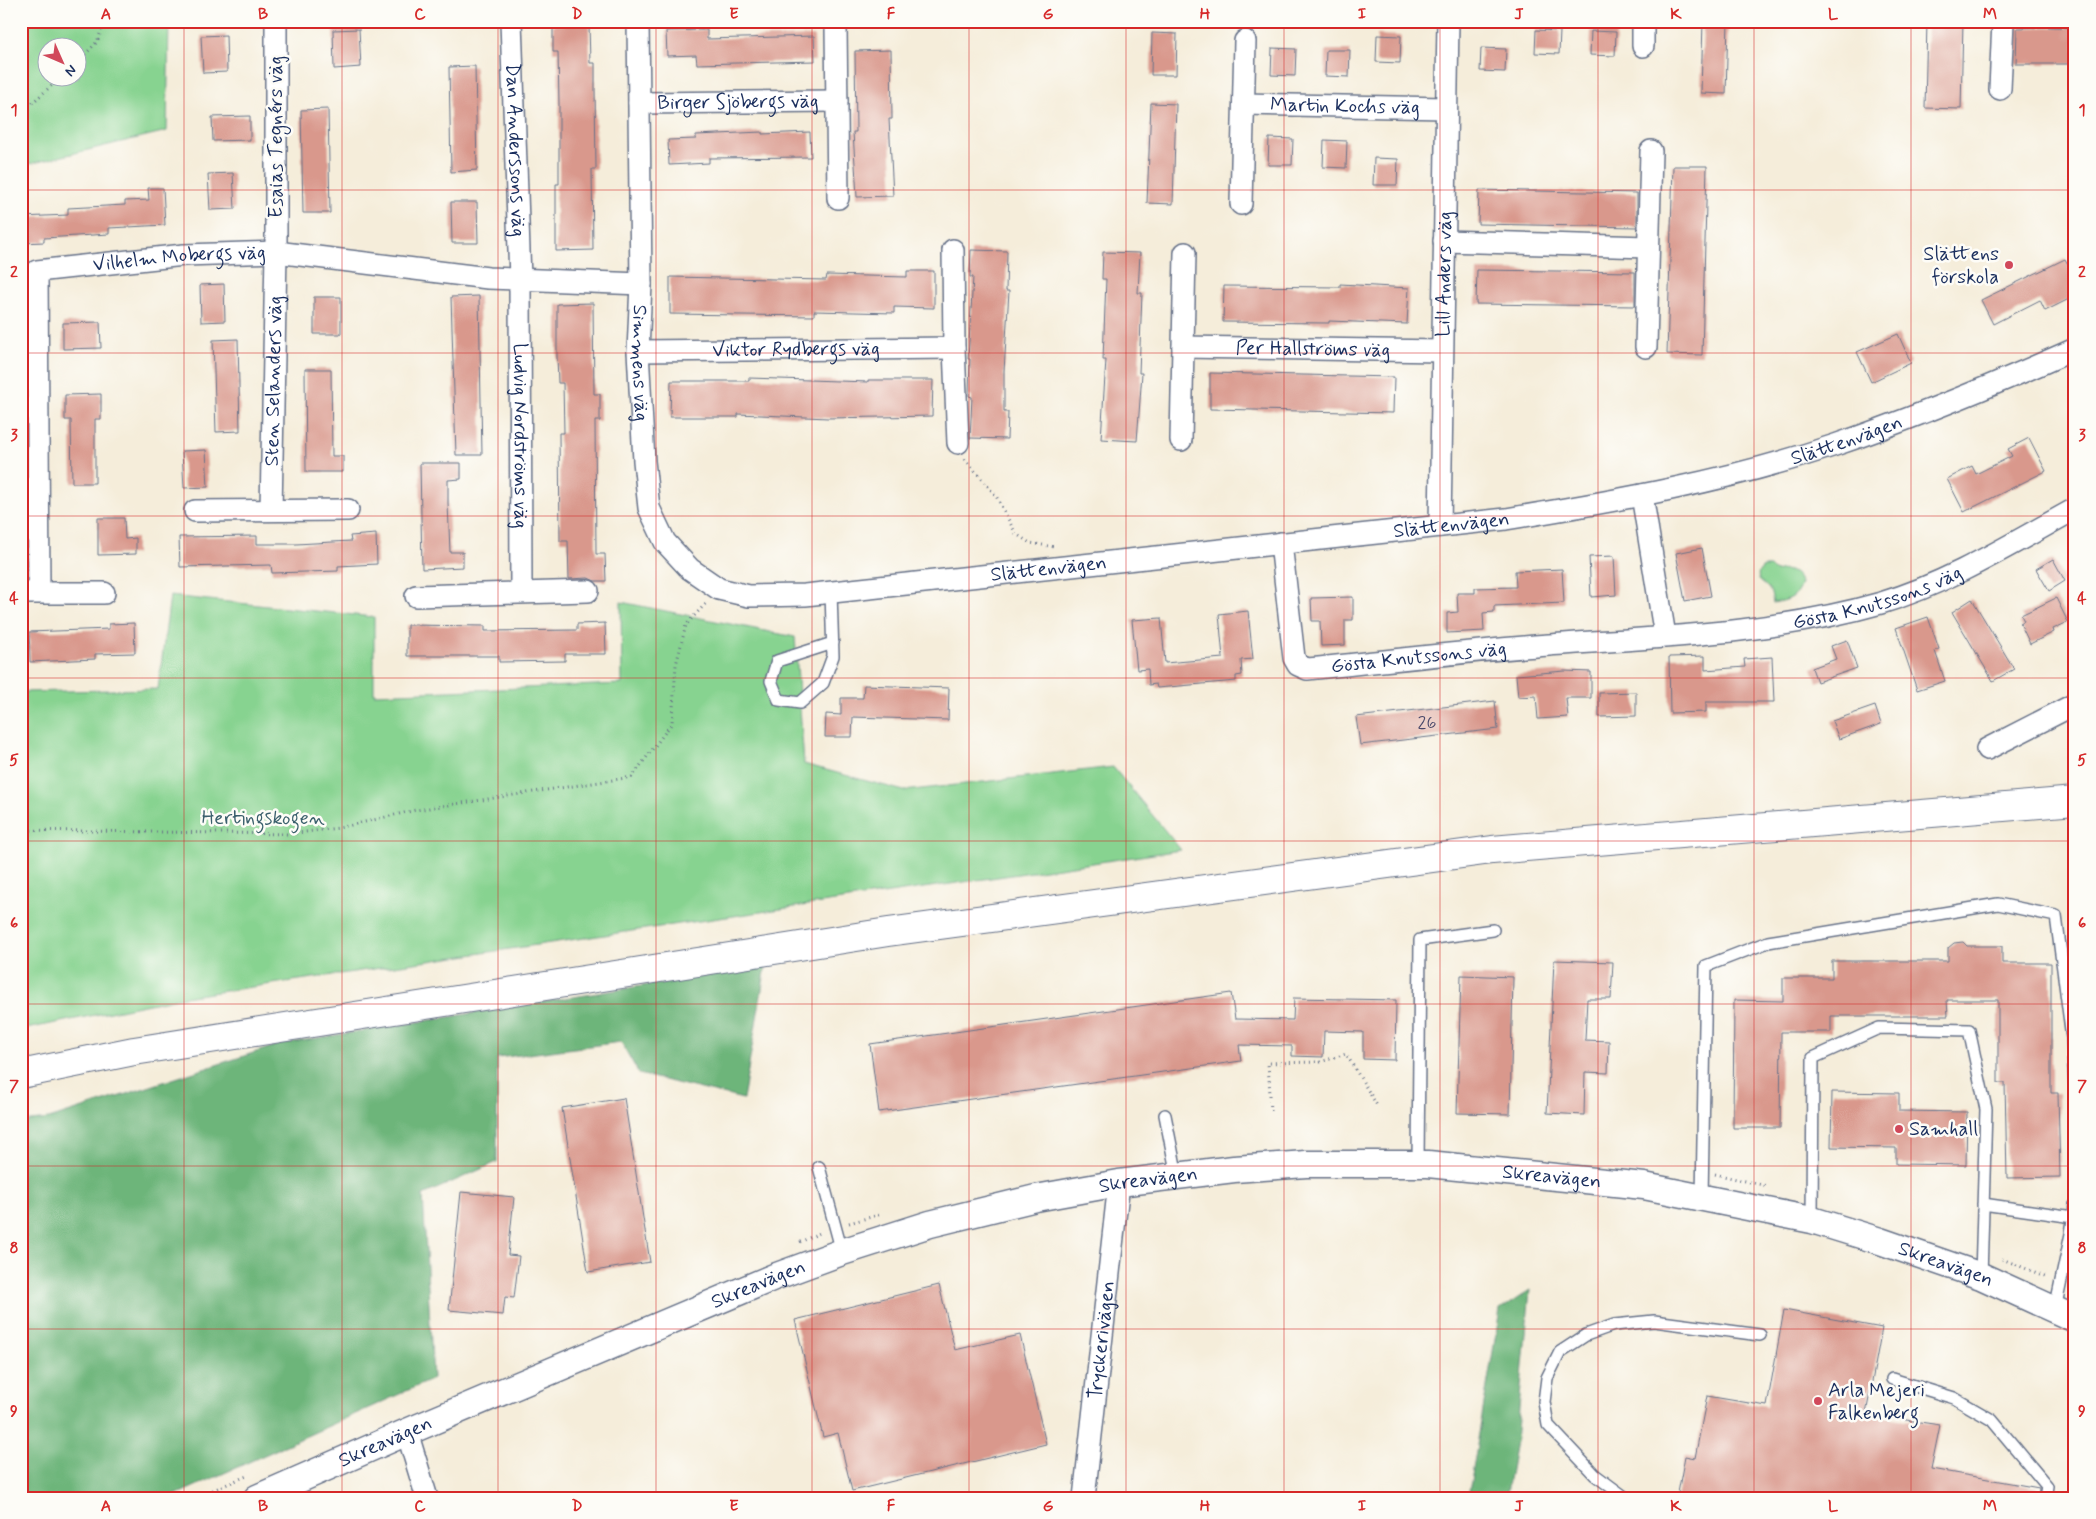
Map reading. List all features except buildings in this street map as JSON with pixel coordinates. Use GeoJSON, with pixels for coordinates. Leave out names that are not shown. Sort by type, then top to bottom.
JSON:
{"type":"FeatureCollection","features":[{"type":"Feature","properties":{"kind":"main road"},"geometry":{"type":"LineString","coordinates":[[21,1074],[134,1051],[888,932],[1492,850],[2075,801]]}},
{"type":"Feature","properties":{"kind":"street","name":"Esaias Tegnérs väg"},"geometry":{"type":"LineString","coordinates":[[276,21],[276,252]]}},
{"type":"Feature","properties":{"kind":"street","name":"Dan Anderssons väg"},"geometry":{"type":"LineString","coordinates":[[511,21],[520,279]]}},
{"type":"Feature","properties":{"kind":"street","name":"Simmens väg"},"geometry":{"type":"LineString","coordinates":[[638,21],[641,284],[638,351],[644,461],[649,508],[665,542],[690,569],[718,588],[749,596],[805,595]]}},
{"type":"Feature","properties":{"kind":"street","name":"Lill Anders väg"},"geometry":{"type":"LineString","coordinates":[[1440,526],[1448,21]]}},
{"type":"Feature","properties":{"kind":"street"},"geometry":{"type":"LineString","coordinates":[[1643,21],[1643,46]]}},
{"type":"Feature","properties":{"kind":"street"},"geometry":{"type":"LineString","coordinates":[[2000,89],[2003,21]]}},
{"type":"Feature","properties":{"kind":"street","name":"Birger Sjöbergs väg"},"geometry":{"type":"LineString","coordinates":[[836,27],[838,198]]}},
{"type":"Feature","properties":{"kind":"street","name":"Martin Kochs väg"},"geometry":{"type":"LineString","coordinates":[[1241,204],[1244,41]]}},
{"type":"Feature","properties":{"kind":"street","name":"Birger Sjöbergs väg"},"geometry":{"type":"LineString","coordinates":[[639,103],[836,101]]}},
{"type":"Feature","properties":{"kind":"street","name":"Martin Kochs väg"},"geometry":{"type":"LineString","coordinates":[[1244,104],[1446,108]]}},
{"type":"Feature","properties":{"kind":"street"},"geometry":{"type":"LineString","coordinates":[[1646,346],[1651,151]]}},
{"type":"Feature","properties":{"kind":"street"},"geometry":{"type":"LineString","coordinates":[[1444,241],[1648,247]]}},
{"type":"Feature","properties":{"kind":"street"},"geometry":{"type":"LineString","coordinates":[[953,250],[954,348],[958,443]]}},
{"type":"Feature","properties":{"kind":"street","name":"Vilhelm Mobergs väg"},"geometry":{"type":"LineString","coordinates":[[104,593],[30,593],[37,271],[184,255],[276,252],[488,278],[641,284]]}},
{"type":"Feature","properties":{"kind":"street","name":"Sten Selanders väg"},"geometry":{"type":"LineString","coordinates":[[271,510],[276,252]]}},
{"type":"Feature","properties":{"kind":"street"},"geometry":{"type":"LineString","coordinates":[[1181,440],[1185,253]]}},
{"type":"Feature","properties":{"kind":"street","name":"Ludvig Nordströms väg"},"geometry":{"type":"LineString","coordinates":[[520,279],[521,592]]}},
{"type":"Feature","properties":{"kind":"street","name":"Per Hallströms väg"},"geometry":{"type":"LineString","coordinates":[[1183,347],[1442,352]]}},
{"type":"Feature","properties":{"kind":"street","name":"Viktor Rydbergs väg"},"geometry":{"type":"LineString","coordinates":[[638,351],[954,348]]}},
{"type":"Feature","properties":{"kind":"street","name":"Slättenvägen"},"geometry":{"type":"LineString","coordinates":[[805,595],[1506,519],[1642,495],[1734,474],[1834,445],[1939,407],[2075,349]]}},
{"type":"Feature","properties":{"kind":"street"},"geometry":{"type":"LineString","coordinates":[[1642,495],[1665,636]]}},
{"type":"Feature","properties":{"kind":"street","name":"Gösta Knutssons väg"},"geometry":{"type":"LineString","coordinates":[[1281,543],[1294,658],[1298,665],[1307,669],[1541,645],[1756,629],[1804,621],[1882,603],[1918,589],[1976,563],[2075,509]]}},
{"type":"Feature","properties":{"kind":"street"},"geometry":{"type":"LineString","coordinates":[[195,511],[348,510]]}},
{"type":"Feature","properties":{"kind":"street"},"geometry":{"type":"LineString","coordinates":[[416,596],[588,591]]}},
{"type":"Feature","properties":{"kind":"street"},"geometry":{"type":"LineString","coordinates":[[1987,749],[2075,704]]}},
{"type":"Feature","properties":{"kind":"street","name":"Skreavägen"},"geometry":{"type":"LineString","coordinates":[[257,1498],[407,1432],[774,1277],[842,1252],[959,1217],[1036,1198],[1120,1183],[1234,1169],[1306,1164],[1418,1164],[1644,1186],[1812,1220],[1981,1276],[2065,1314]]}},
{"type":"Feature","properties":{"kind":"street","name":"Tryckerivägen"},"geometry":{"type":"LineString","coordinates":[[1084,1498],[1120,1183]]}},
{"type":"Feature","properties":{"kind":"street"},"geometry":{"type":"LineString","coordinates":[[407,1432],[426,1498]]}},
{"type":"Feature","properties":{"kind":"lane"},"geometry":{"type":"LineString","coordinates":[[831,592],[833,643],[833,656],[823,683],[800,703],[779,700],[771,682],[777,662],[833,643]]}},
{"type":"Feature","properties":{"kind":"lane"},"geometry":{"type":"LineString","coordinates":[[1702,1198],[1706,966],[1768,942],[1998,904],[2056,916],[2072,1038],[2075,1085]]}},
{"type":"Feature","properties":{"kind":"lane"},"geometry":{"type":"LineString","coordinates":[[1418,1164],[1420,940],[1493,930]]}},
{"type":"Feature","properties":{"kind":"lane"},"geometry":{"type":"LineString","coordinates":[[1812,1220],[1813,1058],[1879,1028],[1969,1030],[1986,1109],[1981,1276]]}},
{"type":"Feature","properties":{"kind":"lane"},"geometry":{"type":"LineString","coordinates":[[1165,1115],[1177,1176]]}},
{"type":"Feature","properties":{"kind":"lane"},"geometry":{"type":"LineString","coordinates":[[819,1167],[842,1252]]}},
{"type":"Feature","properties":{"kind":"lane"},"geometry":{"type":"LineString","coordinates":[[1983,1204],[2073,1217]]}},
{"type":"Feature","properties":{"kind":"lane"},"geometry":{"type":"LineString","coordinates":[[2065,1314],[2075,1205]]}},
{"type":"Feature","properties":{"kind":"lane"},"geometry":{"type":"LineString","coordinates":[[1626,1498],[1595,1475],[1548,1425],[1544,1402],[1547,1378],[1560,1352],[1586,1335],[1614,1325],[1654,1321],[1760,1335]]}},
{"type":"Feature","properties":{"kind":"lane"},"geometry":{"type":"LineString","coordinates":[[1892,1379],[1954,1398],[1992,1420],[2047,1486],[2045,1498]]}},
{"type":"Feature","properties":{"kind":"path"},"geometry":{"type":"LineString","coordinates":[[88,51],[97,42],[105,21]]}},
{"type":"Feature","properties":{"kind":"path"},"geometry":{"type":"LineString","coordinates":[[21,113],[49,88]]}},
{"type":"Feature","properties":{"kind":"path"},"geometry":{"type":"LineString","coordinates":[[958,443],[965,459],[996,496],[1016,534],[1030,544],[1059,547]]}},
{"type":"Feature","properties":{"kind":"path"},"geometry":{"type":"LineString","coordinates":[[21,830],[288,834],[339,828],[416,810],[632,777],[672,723],[676,665],[686,625],[718,588]]}},
{"type":"Feature","properties":{"kind":"path"},"geometry":{"type":"LineString","coordinates":[[1271,1111],[1268,1063],[1320,1062],[1346,1054],[1378,1107]]}},
{"type":"Feature","properties":{"kind":"green space"},"geometry":{"type":"Polygon","coordinates":[[[21,21],[169,21],[167,131],[21,166],[21,21]]]}},
{"type":"Feature","properties":{"kind":"green space"},"geometry":{"type":"Polygon","coordinates":[[[1764,567],[1770,567],[1775,572],[1784,570],[1794,573],[1801,583],[1794,596],[1787,600],[1773,603],[1769,589],[1758,578],[1759,572],[1764,567]]]}},
{"type":"Feature","properties":{"kind":"green space","name":"Hertingskogen"},"geometry":{"type":"Polygon","coordinates":[[[170,596],[374,617],[374,694],[622,684],[621,602],[795,637],[804,764],[904,791],[1113,767],[1181,850],[184,997],[21,1030],[21,692],[158,689],[170,596]]]}},
{"type":"Feature","properties":{"kind":"green space"},"geometry":{"type":"Polygon","coordinates":[[[766,966],[743,1099],[639,1074],[621,1042],[497,1058],[497,1162],[423,1195],[433,1379],[169,1498],[21,1498],[21,1122],[49,1119],[281,1044],[766,966]]]}},
{"type":"Feature","properties":{"kind":"green space"},"geometry":{"type":"Polygon","coordinates":[[[1530,1290],[1516,1441],[1506,1498],[1468,1498],[1500,1310],[1530,1290]]]}},
{"type":"Feature","properties":{"kind":"place","name":"Slättens förskola"},"geometry":{"type":"Point","coordinates":[2009,265]}},
{"type":"Feature","properties":{"kind":"place","name":"Samhall"},"geometry":{"type":"Point","coordinates":[1899,1129]}},
{"type":"Feature","properties":{"kind":"place","name":"Arla Mejeri Falkenberg"},"geometry":{"type":"Point","coordinates":[1818,1401]}}]}
